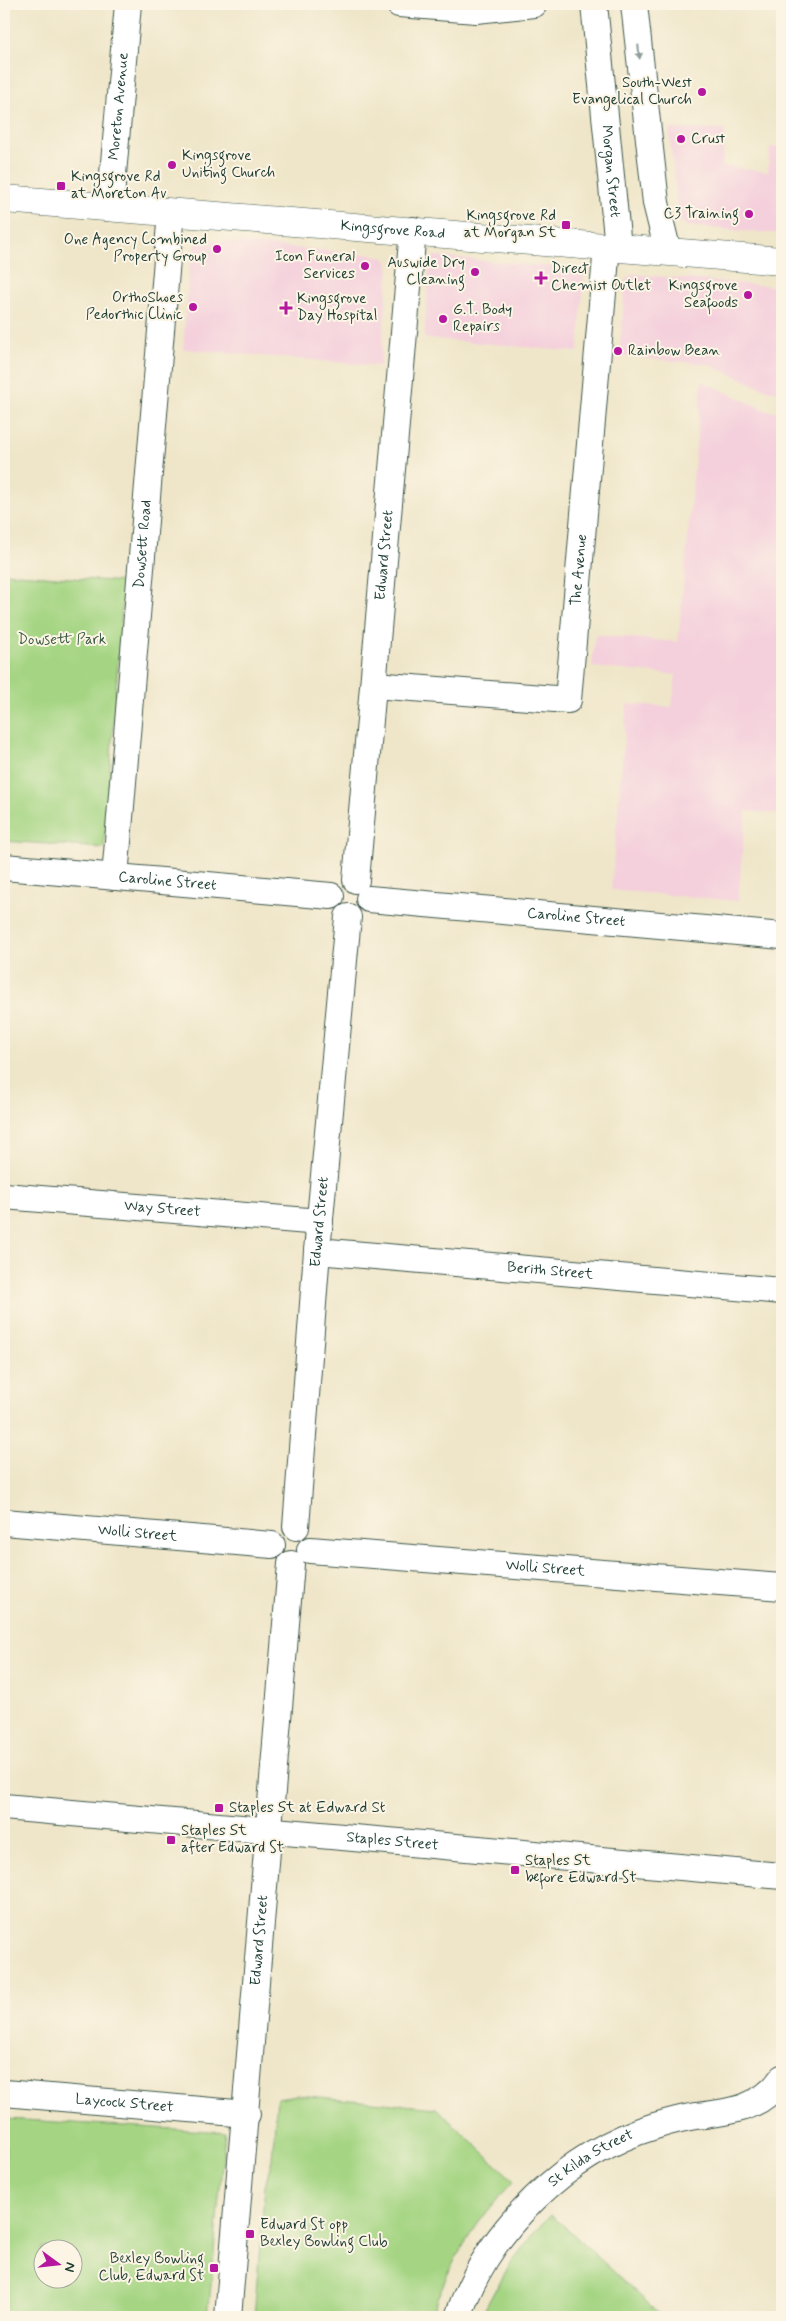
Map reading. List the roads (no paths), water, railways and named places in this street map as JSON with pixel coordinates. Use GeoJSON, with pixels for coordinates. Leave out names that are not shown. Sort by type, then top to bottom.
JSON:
{"type":"FeatureCollection","features":[{"type":"Feature","properties":{"kind":"main road","name":"Kingsgrove Road"},"geometry":{"type":"LineString","coordinates":[[4,199],[413,230],[782,261]]}},
{"type":"Feature","properties":{"kind":"street","name":"Moreton Avenue"},"geometry":{"type":"LineString","coordinates":[[110,208],[128,4]]}},
{"type":"Feature","properties":{"kind":"street"},"geometry":{"type":"LineString","coordinates":[[398,4],[476,10],[534,4]]}},
{"type":"Feature","properties":{"kind":"street","name":"Morgan Street"},"geometry":{"type":"LineString","coordinates":[[594,4],[612,247]]}},
{"type":"Feature","properties":{"kind":"street"},"geometry":{"type":"LineString","coordinates":[[634,4],[656,203],[668,252]]}},
{"type":"Feature","properties":{"kind":"street","name":"Dowsett Road"},"geometry":{"type":"LineString","coordinates":[[115,877],[171,212]]}},
{"type":"Feature","properties":{"kind":"street","name":"Edward Street"},"geometry":{"type":"LineString","coordinates":[[363,889],[374,685],[413,230]]}},
{"type":"Feature","properties":{"kind":"street","name":"The Avenue"},"geometry":{"type":"LineString","coordinates":[[374,685],[568,700],[612,247]]}},
{"type":"Feature","properties":{"kind":"street","name":"Caroline Street"},"geometry":{"type":"LineString","coordinates":[[4,867],[331,896]]}},
{"type":"Feature","properties":{"kind":"street"},"geometry":{"type":"LineString","coordinates":[[351,879],[363,889],[368,905],[360,915],[348,917],[335,910],[331,896],[335,886],[340,882],[351,879]]}},
{"type":"Feature","properties":{"kind":"street","name":"Caroline Street"},"geometry":{"type":"LineString","coordinates":[[363,889],[782,936]]}},
{"type":"Feature","properties":{"kind":"street","name":"Edward Street"},"geometry":{"type":"LineString","coordinates":[[296,1527],[320,1222],[348,917]]}},
{"type":"Feature","properties":{"kind":"street","name":"Way Street"},"geometry":{"type":"LineString","coordinates":[[4,1196],[320,1222]]}},
{"type":"Feature","properties":{"kind":"street","name":"Berith Street"},"geometry":{"type":"LineString","coordinates":[[318,1251],[782,1291]]}},
{"type":"Feature","properties":{"kind":"street","name":"Wolli Street"},"geometry":{"type":"LineString","coordinates":[[4,1522],[272,1544]]}},
{"type":"Feature","properties":{"kind":"street"},"geometry":{"type":"LineString","coordinates":[[290,1526],[301,1529],[309,1538],[300,1557],[280,1561],[272,1544],[280,1530],[290,1526]]}},
{"type":"Feature","properties":{"kind":"street","name":"Edward Street"},"geometry":{"type":"LineString","coordinates":[[228,2317],[247,2114],[269,1830],[300,1557]]}},
{"type":"Feature","properties":{"kind":"street","name":"Wolli Street"},"geometry":{"type":"LineString","coordinates":[[300,1557],[782,1587]]}},
{"type":"Feature","properties":{"kind":"street","name":"Staples Street"},"geometry":{"type":"LineString","coordinates":[[4,1807],[782,1876]]}},
{"type":"Feature","properties":{"kind":"street","name":"St Kilda Street"},"geometry":{"type":"LineString","coordinates":[[458,2317],[464,2298],[482,2265],[505,2231],[560,2176],[593,2153],[627,2137],[678,2120],[740,2110],[762,2099],[782,2078]]}},
{"type":"Feature","properties":{"kind":"street","name":"Laycock Street"},"geometry":{"type":"LineString","coordinates":[[4,2093],[247,2114]]}},
{"type":"Feature","properties":{"kind":"place","name":"South-West Evangelical Church"},"geometry":{"type":"Point","coordinates":[702,92]}},
{"type":"Feature","properties":{"kind":"place","name":"Crust"},"geometry":{"type":"Point","coordinates":[681,139]}},
{"type":"Feature","properties":{"kind":"place","name":"Kingsgrove Uniting Church"},"geometry":{"type":"Point","coordinates":[172,165]}},
{"type":"Feature","properties":{"kind":"place","name":"Kingsgrove Rd at Moreton Av"},"geometry":{"type":"Point","coordinates":[61,186]}},
{"type":"Feature","properties":{"kind":"place","name":"C3 Training"},"geometry":{"type":"Point","coordinates":[749,214]}},
{"type":"Feature","properties":{"kind":"place","name":"Kingsgrove Rd at Morgan St"},"geometry":{"type":"Point","coordinates":[566,225]}},
{"type":"Feature","properties":{"kind":"place","name":"One Agency Combined Property Group"},"geometry":{"type":"Point","coordinates":[217,249]}},
{"type":"Feature","properties":{"kind":"place","name":"Icon Funeral Services"},"geometry":{"type":"Point","coordinates":[365,266]}},
{"type":"Feature","properties":{"kind":"place","name":"Auswide Dry Cleaning"},"geometry":{"type":"Point","coordinates":[475,272]}},
{"type":"Feature","properties":{"kind":"place","name":"Direct Chemist Outlet"},"geometry":{"type":"Point","coordinates":[541,278]}},
{"type":"Feature","properties":{"kind":"place","name":"Kingsgrove Seafoods"},"geometry":{"type":"Point","coordinates":[748,295]}},
{"type":"Feature","properties":{"kind":"place","name":"OrthoShoes Pedorthic Clinic"},"geometry":{"type":"Point","coordinates":[193,307]}},
{"type":"Feature","properties":{"kind":"place","name":"Kingsgrove Day Hospital"},"geometry":{"type":"Point","coordinates":[286,308]}},
{"type":"Feature","properties":{"kind":"place","name":"G.T. Body Repairs"},"geometry":{"type":"Point","coordinates":[443,319]}},
{"type":"Feature","properties":{"kind":"place","name":"Rainbow Bean"},"geometry":{"type":"Point","coordinates":[618,351]}},
{"type":"Feature","properties":{"kind":"place","name":"Staples St at Edward St"},"geometry":{"type":"Point","coordinates":[219,1808]}},
{"type":"Feature","properties":{"kind":"place","name":"Staples St after Edward St"},"geometry":{"type":"Point","coordinates":[171,1840]}},
{"type":"Feature","properties":{"kind":"place","name":"Staples St before Edward St"},"geometry":{"type":"Point","coordinates":[515,1870]}},
{"type":"Feature","properties":{"kind":"place","name":"Edward St opp Bexley Bowling Club"},"geometry":{"type":"Point","coordinates":[250,2234]}},
{"type":"Feature","properties":{"kind":"place","name":"Bexley Bowling Club, Edward St"},"geometry":{"type":"Point","coordinates":[214,2268]}},
{"type":"Feature","properties":{"kind":"park label","name":"Dowsett Park"},"geometry":{"type":"Point","coordinates":[62,640]}}]}
